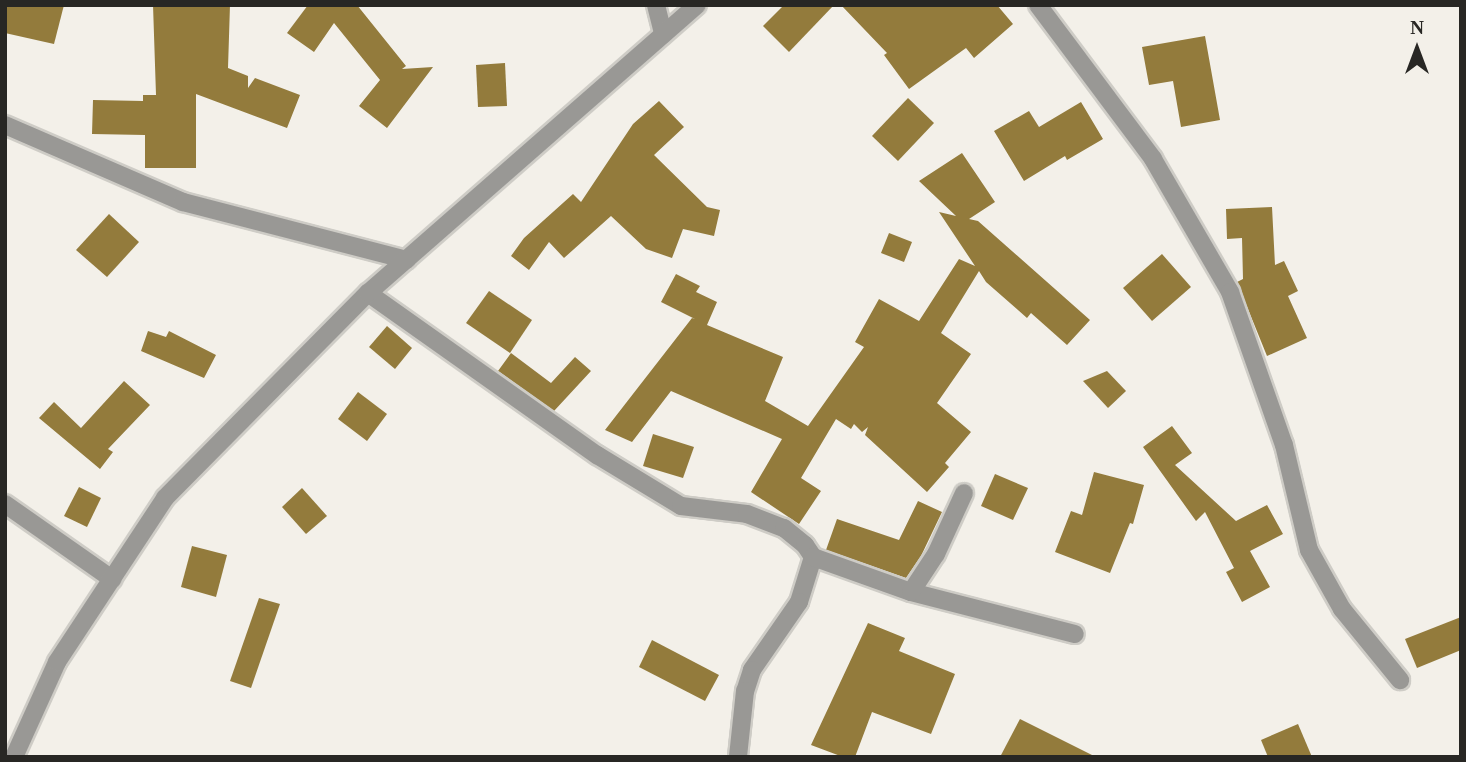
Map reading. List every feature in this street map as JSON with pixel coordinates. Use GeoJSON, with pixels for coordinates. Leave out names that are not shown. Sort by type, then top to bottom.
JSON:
{"type":"FeatureCollection","features":[{"type":"Feature","properties":{"kind":"street"},"geometry":{"type":"LineString","coordinates":[[656,5],[663,34]]}},
{"type":"Feature","properties":{"kind":"street"},"geometry":{"type":"LineString","coordinates":[[14,757],[57,662],[165,498],[368,293],[697,5]]}},
{"type":"Feature","properties":{"kind":"street"},"geometry":{"type":"LineString","coordinates":[[1038,5],[1153,159],[1230,292],[1284,445],[1309,550],[1342,609],[1400,680]]}},
{"type":"Feature","properties":{"kind":"street"},"geometry":{"type":"LineString","coordinates":[[5,125],[183,202],[407,260]]}},
{"type":"Feature","properties":{"kind":"street"},"geometry":{"type":"LineString","coordinates":[[368,293],[597,455],[681,506],[747,514],[784,528],[805,545],[813,558],[911,592],[1075,635]]}},
{"type":"Feature","properties":{"kind":"street"},"geometry":{"type":"LineString","coordinates":[[911,592],[936,554],[964,493]]}},
{"type":"Feature","properties":{"kind":"street"},"geometry":{"type":"LineString","coordinates":[[5,504],[112,579]]}},
{"type":"Feature","properties":{"kind":"street"},"geometry":{"type":"LineString","coordinates":[[738,757],[745,691],[752,670],[799,602],[813,558]]}},
{"type":"Feature","properties":{"kind":"building"},"geometry":{"type":"Polygon","coordinates":[[[5,5],[64,5],[54,44],[5,33],[5,5]]]}},
{"type":"Feature","properties":{"kind":"building"},"geometry":{"type":"Polygon","coordinates":[[[153,5],[230,5],[228,68],[248,76],[248,88],[255,78],[300,95],[287,128],[196,94],[196,168],[145,168],[145,135],[92,134],[93,100],[143,101],[143,95],[156,95],[153,5]]]}},
{"type":"Feature","properties":{"kind":"building"},"geometry":{"type":"Polygon","coordinates":[[[308,5],[357,5],[406,66],[402,69],[433,67],[387,128],[359,106],[380,80],[334,23],[314,52],[287,33],[308,5]]]}},
{"type":"Feature","properties":{"kind":"building"},"geometry":{"type":"Polygon","coordinates":[[[784,5],[834,5],[789,52],[763,26],[784,5]]]}},
{"type":"Feature","properties":{"kind":"building"},"geometry":{"type":"Polygon","coordinates":[[[841,5],[997,5],[1013,24],[974,58],[966,48],[909,89],[884,55],[887,53],[841,5]]]}},
{"type":"Feature","properties":{"kind":"building"},"geometry":{"type":"Polygon","coordinates":[[[1205,36],[1220,120],[1181,127],[1173,81],[1149,85],[1142,47],[1205,36]]]}},
{"type":"Feature","properties":{"kind":"building"},"geometry":{"type":"Polygon","coordinates":[[[505,63],[507,106],[478,107],[476,65],[505,63]]]}},
{"type":"Feature","properties":{"kind":"building"},"geometry":{"type":"Polygon","coordinates":[[[908,98],[934,123],[898,161],[872,136],[908,98]]]}},
{"type":"Feature","properties":{"kind":"building"},"geometry":{"type":"Polygon","coordinates":[[[659,101],[684,127],[654,155],[707,207],[720,210],[714,236],[683,229],[672,258],[646,249],[611,216],[564,258],[549,242],[529,270],[511,256],[524,238],[573,194],[581,202],[633,124],[659,101]]]}},
{"type":"Feature","properties":{"kind":"building"},"geometry":{"type":"Polygon","coordinates":[[[1081,102],[1103,139],[1067,160],[1065,156],[1024,181],[994,131],[1029,111],[1039,127],[1081,102]]]}},
{"type":"Feature","properties":{"kind":"building"},"geometry":{"type":"Polygon","coordinates":[[[962,153],[995,202],[969,219],[978,221],[1090,320],[1067,345],[1031,313],[1027,318],[986,282],[979,271],[941,333],[971,354],[937,403],[971,432],[945,463],[949,467],[927,492],[865,435],[868,427],[862,432],[854,424],[851,429],[836,419],[801,478],[821,491],[799,524],[751,492],[782,439],[671,391],[632,442],[605,430],[692,318],[695,319],[661,302],[676,274],[700,286],[696,292],[717,302],[707,325],[783,357],[765,401],[808,426],[864,347],[855,342],[879,299],[919,321],[959,259],[975,266],[939,212],[956,216],[919,181],[962,153]]]}},
{"type":"Feature","properties":{"kind":"building"},"geometry":{"type":"Polygon","coordinates":[[[1272,207],[1275,265],[1284,261],[1298,291],[1288,296],[1307,338],[1267,356],[1237,282],[1243,279],[1242,238],[1227,239],[1226,209],[1272,207]]]}},
{"type":"Feature","properties":{"kind":"building"},"geometry":{"type":"Polygon","coordinates":[[[109,214],[139,242],[107,277],[76,250],[109,214]]]}},
{"type":"Feature","properties":{"kind":"building"},"geometry":{"type":"Polygon","coordinates":[[[889,233],[912,242],[904,262],[881,253],[889,233]]]}},
{"type":"Feature","properties":{"kind":"building"},"geometry":{"type":"Polygon","coordinates":[[[1162,254],[1191,287],[1152,321],[1123,288],[1162,254]]]}},
{"type":"Feature","properties":{"kind":"building"},"geometry":{"type":"Polygon","coordinates":[[[489,291],[532,320],[510,353],[466,323],[489,291]]]}},
{"type":"Feature","properties":{"kind":"building"},"geometry":{"type":"Polygon","coordinates":[[[387,326],[412,348],[395,369],[369,347],[387,326]]]}},
{"type":"Feature","properties":{"kind":"building"},"geometry":{"type":"Polygon","coordinates":[[[148,331],[166,337],[169,331],[216,355],[204,378],[141,351],[148,331]]]}},
{"type":"Feature","properties":{"kind":"building"},"geometry":{"type":"Polygon","coordinates":[[[511,353],[551,383],[575,357],[591,371],[554,411],[498,371],[511,353]]]}},
{"type":"Feature","properties":{"kind":"building"},"geometry":{"type":"Polygon","coordinates":[[[1107,371],[1126,391],[1108,408],[1083,381],[1107,371]]]}},
{"type":"Feature","properties":{"kind":"building"},"geometry":{"type":"Polygon","coordinates":[[[124,381],[150,405],[108,449],[113,452],[100,469],[39,418],[54,402],[81,428],[124,381]]]}},
{"type":"Feature","properties":{"kind":"building"},"geometry":{"type":"Polygon","coordinates":[[[358,392],[387,414],[367,441],[338,419],[358,392]]]}},
{"type":"Feature","properties":{"kind":"building"},"geometry":{"type":"Polygon","coordinates":[[[1172,426],[1192,453],[1175,465],[1236,521],[1267,505],[1283,534],[1250,551],[1270,587],[1242,602],[1226,572],[1234,568],[1205,512],[1196,521],[1143,447],[1172,426]]]}},
{"type":"Feature","properties":{"kind":"building"},"geometry":{"type":"Polygon","coordinates":[[[653,434],[694,447],[683,478],[643,466],[653,434]]]}},
{"type":"Feature","properties":{"kind":"building"},"geometry":{"type":"Polygon","coordinates":[[[1094,472],[1144,485],[1133,524],[1130,523],[1110,573],[1055,552],[1071,511],[1082,515],[1094,472]]]}},
{"type":"Feature","properties":{"kind":"building"},"geometry":{"type":"Polygon","coordinates":[[[995,474],[1028,488],[1013,520],[981,506],[995,474]]]}},
{"type":"Feature","properties":{"kind":"building"},"geometry":{"type":"Polygon","coordinates":[[[79,487],[101,498],[87,527],[64,516],[79,487]]]}},
{"type":"Feature","properties":{"kind":"building"},"geometry":{"type":"Polygon","coordinates":[[[302,488],[327,516],[306,534],[282,507],[302,488]]]}},
{"type":"Feature","properties":{"kind":"building"},"geometry":{"type":"Polygon","coordinates":[[[918,501],[942,512],[921,556],[906,578],[826,550],[837,519],[899,540],[918,501]]]}},
{"type":"Feature","properties":{"kind":"building"},"geometry":{"type":"Polygon","coordinates":[[[192,546],[227,555],[216,597],[181,587],[192,546]]]}},
{"type":"Feature","properties":{"kind":"building"},"geometry":{"type":"Polygon","coordinates":[[[259,598],[280,604],[251,688],[230,681],[259,598]]]}},
{"type":"Feature","properties":{"kind":"building"},"geometry":{"type":"Polygon","coordinates":[[[1461,617],[1461,650],[1417,668],[1405,639],[1461,617]]]}},
{"type":"Feature","properties":{"kind":"building"},"geometry":{"type":"Polygon","coordinates":[[[868,623],[905,638],[899,651],[955,674],[931,734],[872,712],[855,757],[843,757],[811,745],[868,623]]]}},
{"type":"Feature","properties":{"kind":"building"},"geometry":{"type":"Polygon","coordinates":[[[652,640],[719,675],[705,701],[639,667],[652,640]]]}},
{"type":"Feature","properties":{"kind":"building"},"geometry":{"type":"Polygon","coordinates":[[[1020,719],[1096,757],[1000,757],[1020,719]]]}},
{"type":"Feature","properties":{"kind":"building"},"geometry":{"type":"Polygon","coordinates":[[[1298,724],[1312,757],[1268,757],[1261,740],[1298,724]]]}}]}
